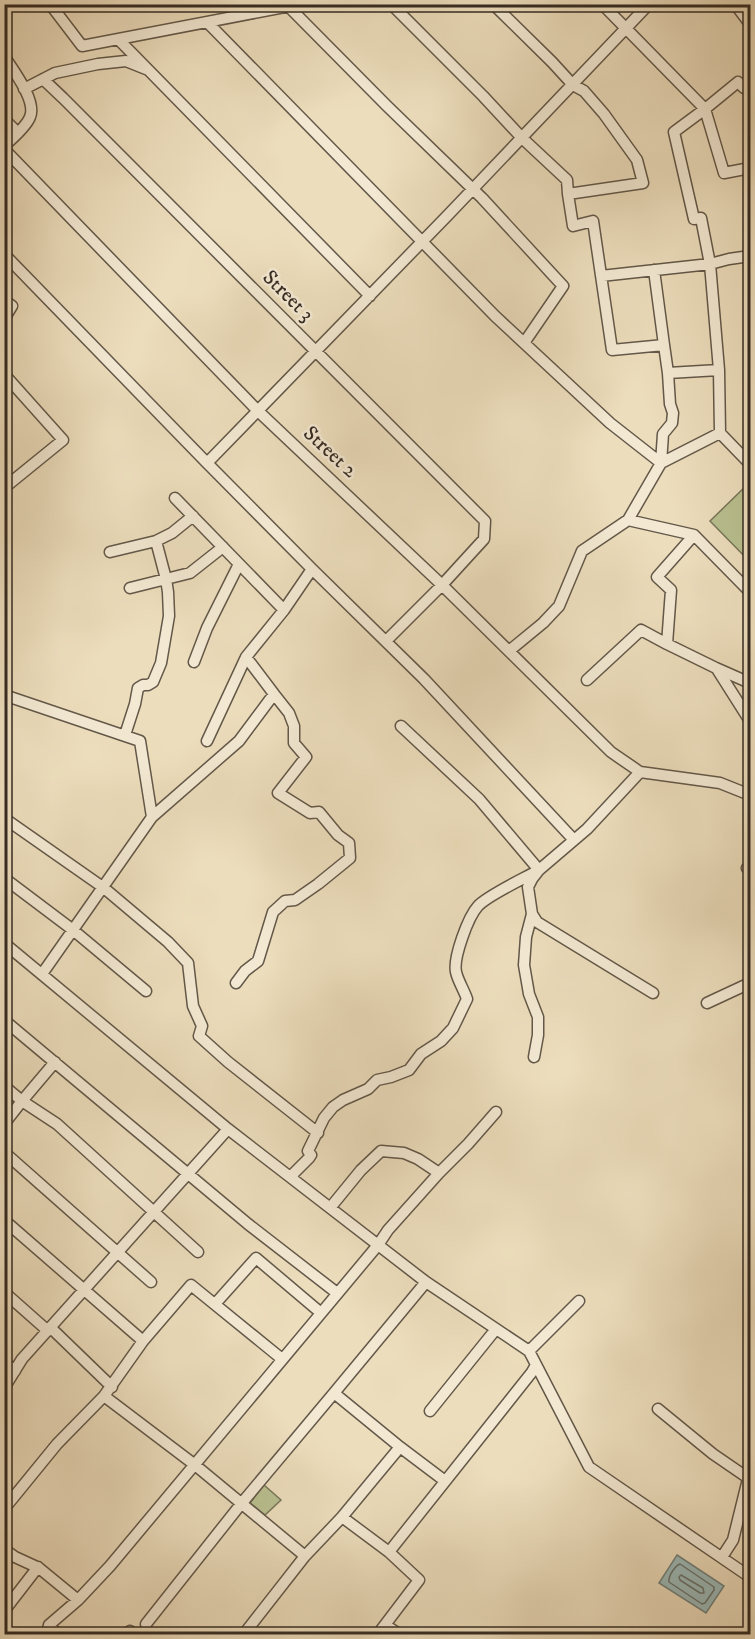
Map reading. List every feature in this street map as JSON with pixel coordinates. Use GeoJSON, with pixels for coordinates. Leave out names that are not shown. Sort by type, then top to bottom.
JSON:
{"type":"FeatureCollection","features":[{"type":"Feature","properties":{"kind":"street"},"geometry":{"type":"LineString","coordinates":[[50,4],[82,46],[292,6],[387,106],[473,190],[563,286],[524,343]]}},
{"type":"Feature","properties":{"kind":"street"},"geometry":{"type":"LineString","coordinates":[[391,4],[522,138],[567,180],[573,226],[593,221],[612,350],[664,345]]}},
{"type":"Feature","properties":{"kind":"street"},"geometry":{"type":"LineString","coordinates":[[493,4],[573,85],[584,91],[604,114],[637,160],[643,183],[568,194]]}},
{"type":"Feature","properties":{"kind":"street"},"geometry":{"type":"LineString","coordinates":[[602,4],[705,109],[724,173],[750,168]]}},
{"type":"Feature","properties":{"kind":"street"},"geometry":{"type":"LineString","coordinates":[[207,463],[473,190],[649,4]]}},
{"type":"Feature","properties":{"kind":"street"},"geometry":{"type":"LineString","coordinates":[[735,4],[750,24]]}},
{"type":"Feature","properties":{"kind":"street"},"geometry":{"type":"LineString","coordinates":[[207,22],[495,316],[610,423],[661,462]]}},
{"type":"Feature","properties":{"kind":"street"},"geometry":{"type":"LineString","coordinates":[[118,39],[370,296]]}},
{"type":"Feature","properties":{"kind":"street"},"geometry":{"type":"LineString","coordinates":[[4,56],[31,105],[30,117],[4,148]]}},
{"type":"Feature","properties":{"kind":"street"},"geometry":{"type":"LineString","coordinates":[[24,89],[56,73],[98,63],[126,62],[149,70]]}},
{"type":"Feature","properties":{"kind":"street","name":"Street 3"},"geometry":{"type":"LineString","coordinates":[[43,80],[485,521],[484,539],[442,585]]}},
{"type":"Feature","properties":{"kind":"street"},"geometry":{"type":"LineString","coordinates":[[750,81],[744,88],[738,82],[674,132],[694,219],[701,218],[710,264],[719,370],[720,433],[750,464]]}},
{"type":"Feature","properties":{"kind":"street"},"geometry":{"type":"LineString","coordinates":[[4,119],[18,133]]}},
{"type":"Feature","properties":{"kind":"street","name":"Street 2"},"geometry":{"type":"LineString","coordinates":[[4,148],[258,411],[442,585],[611,752],[640,772]]}},
{"type":"Feature","properties":{"kind":"street"},"geometry":{"type":"LineString","coordinates":[[4,254],[207,463],[432,687],[574,840]]}},
{"type":"Feature","properties":{"kind":"street"},"geometry":{"type":"LineString","coordinates":[[601,276],[710,264],[750,256]]}},
{"type":"Feature","properties":{"kind":"street"},"geometry":{"type":"LineString","coordinates":[[508,651],[543,623],[559,606],[582,551],[628,520],[661,462],[663,434],[672,423],[673,413],[654,270]]}},
{"type":"Feature","properties":{"kind":"street"},"geometry":{"type":"LineString","coordinates":[[4,300],[12,306],[4,319]]}},
{"type":"Feature","properties":{"kind":"street"},"geometry":{"type":"LineString","coordinates":[[668,373],[719,370]]}},
{"type":"Feature","properties":{"kind":"street"},"geometry":{"type":"LineString","coordinates":[[4,375],[63,440],[4,488]]}},
{"type":"Feature","properties":{"kind":"street"},"geometry":{"type":"LineString","coordinates":[[661,462],[720,433]]}},
{"type":"Feature","properties":{"kind":"street"},"geometry":{"type":"LineString","coordinates":[[176,498],[284,610]]}},
{"type":"Feature","properties":{"kind":"street"},"geometry":{"type":"LineString","coordinates":[[110,552],[156,541],[172,533],[193,516]]}},
{"type":"Feature","properties":{"kind":"street"},"geometry":{"type":"LineString","coordinates":[[628,520],[694,535],[750,592]]}},
{"type":"Feature","properties":{"kind":"street"},"geometry":{"type":"LineString","coordinates":[[667,644],[671,590],[657,577],[694,535]]}},
{"type":"Feature","properties":{"kind":"street"},"geometry":{"type":"LineString","coordinates":[[125,735],[138,688],[153,682],[161,663],[169,616],[166,579],[156,541]]}},
{"type":"Feature","properties":{"kind":"street"},"geometry":{"type":"LineString","coordinates":[[130,588],[190,573],[223,547]]}},
{"type":"Feature","properties":{"kind":"street"},"geometry":{"type":"LineString","coordinates":[[194,662],[207,628],[239,564]]}},
{"type":"Feature","properties":{"kind":"street"},"geometry":{"type":"LineString","coordinates":[[207,741],[246,657],[284,610],[312,569]]}},
{"type":"Feature","properties":{"kind":"street"},"geometry":{"type":"LineString","coordinates":[[386,641],[442,585]]}},
{"type":"Feature","properties":{"kind":"street"},"geometry":{"type":"LineString","coordinates":[[587,680],[641,630],[716,669],[750,683]]}},
{"type":"Feature","properties":{"kind":"street"},"geometry":{"type":"LineString","coordinates":[[236,983],[245,970],[258,961],[273,912],[285,901],[295,900],[318,884],[350,858],[349,843],[338,835],[319,813],[310,813],[278,793],[306,758],[294,743],[294,726],[289,712],[246,657]]}},
{"type":"Feature","properties":{"kind":"street"},"geometry":{"type":"LineString","coordinates":[[716,669],[750,720]]}},
{"type":"Feature","properties":{"kind":"street"},"geometry":{"type":"LineString","coordinates":[[42,974],[152,817],[239,741],[274,694]]}},
{"type":"Feature","properties":{"kind":"street"},"geometry":{"type":"LineString","coordinates":[[4,695],[140,741],[152,817]]}},
{"type":"Feature","properties":{"kind":"street"},"geometry":{"type":"LineString","coordinates":[[401,726],[479,800],[539,870]]}},
{"type":"Feature","properties":{"kind":"street"},"geometry":{"type":"LineString","coordinates":[[290,1177],[311,1155],[308,1151],[309,1146],[324,1118],[333,1107],[361,1093],[377,1080],[409,1070],[421,1054],[441,1041],[453,1028],[467,999],[456,971],[457,954],[477,907],[539,870],[587,829],[640,772],[720,783],[750,795]]}},
{"type":"Feature","properties":{"kind":"street"},"geometry":{"type":"LineString","coordinates":[[4,818],[104,888],[168,942],[188,963],[193,1006],[202,1026],[199,1036],[228,1062],[318,1133]]}},
{"type":"Feature","properties":{"kind":"street"},"geometry":{"type":"LineString","coordinates":[[534,1058],[538,1035],[537,1017],[529,994],[524,965],[526,937],[532,914],[528,887],[539,870]]}},
{"type":"Feature","properties":{"kind":"street"},"geometry":{"type":"LineString","coordinates":[[4,878],[73,930],[146,991]]}},
{"type":"Feature","properties":{"kind":"street"},"geometry":{"type":"LineString","coordinates":[[532,914],[537,922],[652,993]]}},
{"type":"Feature","properties":{"kind":"street"},"geometry":{"type":"LineString","coordinates":[[6,948],[42,974],[228,1129],[426,1282],[529,1351],[589,1467],[750,1577]]}},
{"type":"Feature","properties":{"kind":"street"},"geometry":{"type":"LineString","coordinates":[[707,1002],[750,983]]}},
{"type":"Feature","properties":{"kind":"street"},"geometry":{"type":"LineString","coordinates":[[4,1020],[248,1224],[337,1293]]}},
{"type":"Feature","properties":{"kind":"street"},"geometry":{"type":"LineString","coordinates":[[4,1124],[55,1062]]}},
{"type":"Feature","properties":{"kind":"street"},"geometry":{"type":"LineString","coordinates":[[4,1086],[57,1124],[198,1252]]}},
{"type":"Feature","properties":{"kind":"street"},"geometry":{"type":"LineString","coordinates":[[57,1635],[48,1630],[110,1566],[378,1245],[388,1230],[496,1112]]}},
{"type":"Feature","properties":{"kind":"street"},"geometry":{"type":"LineString","coordinates":[[4,1388],[22,1359],[228,1129]]}},
{"type":"Feature","properties":{"kind":"street"},"geometry":{"type":"LineString","coordinates":[[330,1208],[361,1170],[381,1151],[404,1153],[439,1173]]}},
{"type":"Feature","properties":{"kind":"street"},"geometry":{"type":"LineString","coordinates":[[4,1152],[151,1282]]}},
{"type":"Feature","properties":{"kind":"street"},"geometry":{"type":"LineString","coordinates":[[4,1220],[143,1341]]}},
{"type":"Feature","properties":{"kind":"street"},"geometry":{"type":"LineString","coordinates":[[215,1304],[256,1258],[321,1313]]}},
{"type":"Feature","properties":{"kind":"street"},"geometry":{"type":"LineString","coordinates":[[146,1624],[241,1504],[426,1282]]}},
{"type":"Feature","properties":{"kind":"street"},"geometry":{"type":"LineString","coordinates":[[4,1509],[57,1443],[112,1387],[143,1341],[191,1285],[282,1359]]}},
{"type":"Feature","properties":{"kind":"street"},"geometry":{"type":"LineString","coordinates":[[4,1292],[49,1329],[112,1387]]}},
{"type":"Feature","properties":{"kind":"street"},"geometry":{"type":"LineString","coordinates":[[529,1351],[579,1301]]}},
{"type":"Feature","properties":{"kind":"street"},"geometry":{"type":"LineString","coordinates":[[430,1411],[496,1329]]}},
{"type":"Feature","properties":{"kind":"street"},"geometry":{"type":"LineString","coordinates":[[4,1362],[15,1371]]}},
{"type":"Feature","properties":{"kind":"street"},"geometry":{"type":"LineString","coordinates":[[389,1552],[536,1365]]}},
{"type":"Feature","properties":{"kind":"street"},"geometry":{"type":"LineString","coordinates":[[334,1393],[445,1481]]}},
{"type":"Feature","properties":{"kind":"street"},"geometry":{"type":"LineString","coordinates":[[104,1396],[195,1465],[305,1557]]}},
{"type":"Feature","properties":{"kind":"street"},"geometry":{"type":"LineString","coordinates":[[658,1409],[713,1454],[749,1474],[733,1540],[722,1557]]}},
{"type":"Feature","properties":{"kind":"street"},"geometry":{"type":"LineString","coordinates":[[244,1635],[305,1557],[342,1517],[400,1447]]}},
{"type":"Feature","properties":{"kind":"street"},"geometry":{"type":"LineString","coordinates":[[342,1517],[389,1552],[419,1580],[381,1630],[399,1635]]}},
{"type":"Feature","properties":{"kind":"street"},"geometry":{"type":"LineString","coordinates":[[4,1549],[15,1557],[38,1567],[78,1600]]}},
{"type":"Feature","properties":{"kind":"street"},"geometry":{"type":"LineString","coordinates":[[4,1611],[38,1567]]}},
{"type":"Feature","properties":{"kind":"green space"},"geometry":{"type":"Polygon","coordinates":[[[750,482],[750,562],[710,521],[750,482]]]}},
{"type":"Feature","properties":{"kind":"green space"},"geometry":{"type":"Polygon","coordinates":[[[264,1485],[281,1500],[265,1515],[250,1503],[264,1485]]]}},
{"type":"Feature","properties":{"kind":"water"},"geometry":{"type":"Polygon","coordinates":[[[677,1555],[724,1586],[706,1613],[659,1583],[677,1555]]]}}]}
